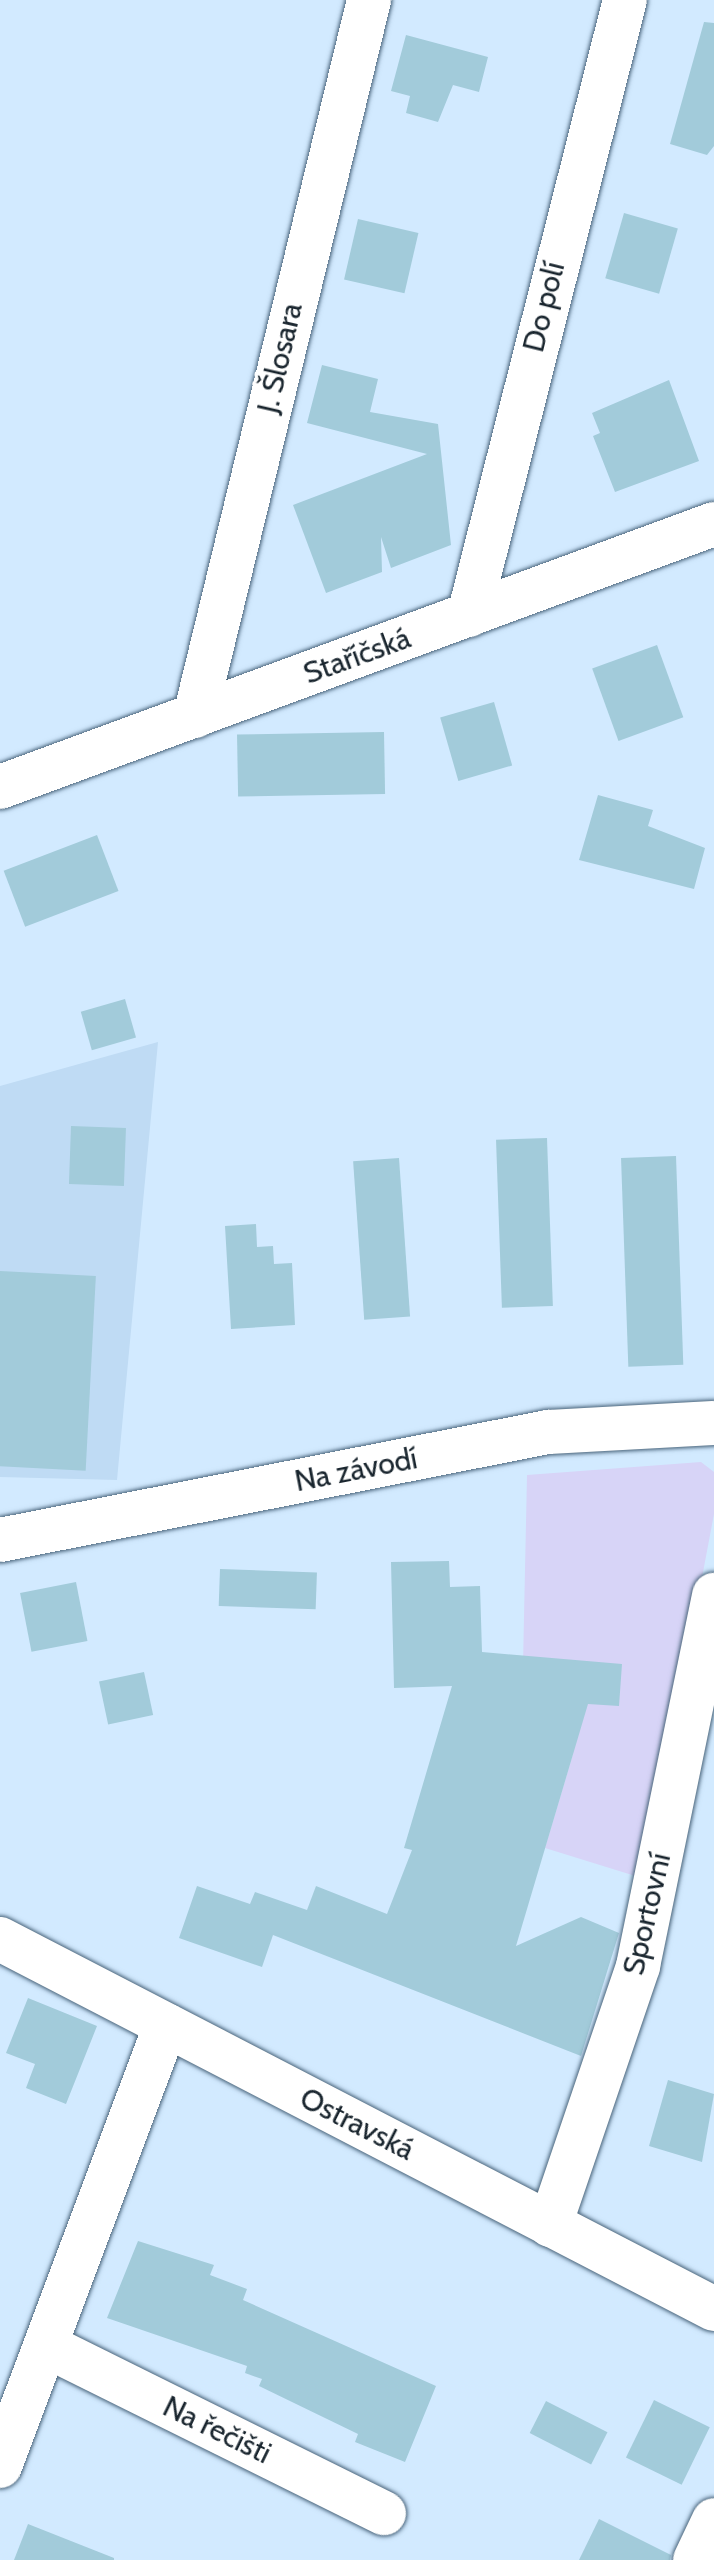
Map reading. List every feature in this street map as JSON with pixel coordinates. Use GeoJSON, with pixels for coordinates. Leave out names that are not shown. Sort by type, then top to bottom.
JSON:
{"type":"FeatureCollection","features":[{"type":"Feature","properties":{"kind":"street","name":"J. Šlosara"},"geometry":{"type":"LineString","coordinates":[[195,716],[369,0]]}},
{"type":"Feature","properties":{"kind":"street","name":"Do polí"},"geometry":{"type":"LineString","coordinates":[[469,615],[625,0]]}},
{"type":"Feature","properties":{"kind":"street","name":"Staříčská"},"geometry":{"type":"LineString","coordinates":[[0,787],[714,524]]}},
{"type":"Feature","properties":{"kind":"street","name":"Na závodí"},"geometry":{"type":"LineString","coordinates":[[0,1540],[548,1432],[714,1423]]}},
{"type":"Feature","properties":{"kind":"street","name":"Sportovní"},"geometry":{"type":"LineString","coordinates":[[550,2225],[638,1966],[714,1595]]}},
{"type":"Feature","properties":{"kind":"street","name":"Ostravská"},"geometry":{"type":"LineString","coordinates":[[0,1939],[714,2309]]}},
{"type":"Feature","properties":{"kind":"street"},"geometry":{"type":"LineString","coordinates":[[0,2466],[49,2347],[166,2025]]}},
{"type":"Feature","properties":{"kind":"street","name":"Na řečišti"},"geometry":{"type":"LineString","coordinates":[[49,2347],[384,2513]]}},
{"type":"Feature","properties":{"kind":"street"},"geometry":{"type":"LineString","coordinates":[[695,2560],[714,2520]]}},
{"type":"Feature","properties":{"kind":"shaded area"},"geometry":{"type":"Polygon","coordinates":[[[158,1042],[117,1480],[0,1477],[0,1086],[158,1042]]]}},
{"type":"Feature","properties":{"kind":"shaded area"},"geometry":{"type":"Polygon","coordinates":[[[701,1462],[714,1472],[714,1514],[645,1879],[545,1848],[573,1754],[522,1712],[527,1475],[701,1462]]]}},
{"type":"Feature","properties":{"kind":"building"},"geometry":{"type":"Polygon","coordinates":[[[704,22],[714,23],[714,146],[707,155],[670,144],[704,22]]]}},
{"type":"Feature","properties":{"kind":"building"},"geometry":{"type":"Polygon","coordinates":[[[406,35],[488,57],[479,92],[453,85],[438,122],[406,113],[410,96],[391,91],[406,35]]]}},
{"type":"Feature","properties":{"kind":"building"},"geometry":{"type":"Polygon","coordinates":[[[624,213],[678,228],[659,294],[605,278],[624,213]]]}},
{"type":"Feature","properties":{"kind":"building"},"geometry":{"type":"Polygon","coordinates":[[[358,219],[418,233],[404,293],[344,279],[358,219]]]}},
{"type":"Feature","properties":{"kind":"building"},"geometry":{"type":"Polygon","coordinates":[[[322,365],[378,379],[370,412],[438,424],[451,545],[391,568],[381,537],[382,572],[326,593],[293,505],[427,454],[307,423],[322,365]]]}},
{"type":"Feature","properties":{"kind":"building"},"geometry":{"type":"Polygon","coordinates":[[[669,380],[699,461],[615,492],[593,436],[600,433],[592,413],[669,380]]]}},
{"type":"Feature","properties":{"kind":"building"},"geometry":{"type":"Polygon","coordinates":[[[657,645],[683,717],[618,741],[592,669],[657,645]]]}},
{"type":"Feature","properties":{"kind":"building"},"geometry":{"type":"Polygon","coordinates":[[[494,702],[512,765],[458,781],[440,717],[494,702]]]}},
{"type":"Feature","properties":{"kind":"building"},"geometry":{"type":"Polygon","coordinates":[[[384,732],[385,794],[238,797],[237,735],[384,732]]]}},
{"type":"Feature","properties":{"kind":"building"},"geometry":{"type":"Polygon","coordinates":[[[598,795],[653,810],[648,826],[705,848],[694,889],[579,860],[598,795]]]}},
{"type":"Feature","properties":{"kind":"building"},"geometry":{"type":"Polygon","coordinates":[[[97,835],[119,891],[25,927],[4,871],[97,835]]]}},
{"type":"Feature","properties":{"kind":"building"},"geometry":{"type":"Polygon","coordinates":[[[125,999],[136,1037],[92,1050],[81,1012],[125,999]]]}},
{"type":"Feature","properties":{"kind":"building"},"geometry":{"type":"Polygon","coordinates":[[[71,1126],[126,1128],[124,1186],[69,1184],[71,1126]]]}},
{"type":"Feature","properties":{"kind":"building"},"geometry":{"type":"Polygon","coordinates":[[[547,1138],[553,1306],[502,1308],[496,1140],[547,1138]]]}},
{"type":"Feature","properties":{"kind":"building"},"geometry":{"type":"Polygon","coordinates":[[[676,1156],[683,1365],[628,1367],[621,1158],[676,1156]]]}},
{"type":"Feature","properties":{"kind":"building"},"geometry":{"type":"Polygon","coordinates":[[[399,1158],[410,1317],[364,1320],[353,1161],[399,1158]]]}},
{"type":"Feature","properties":{"kind":"building"},"geometry":{"type":"Polygon","coordinates":[[[256,1224],[257,1247],[273,1246],[274,1264],[292,1263],[295,1325],[231,1329],[225,1226],[256,1224]]]}},
{"type":"Feature","properties":{"kind":"building"},"geometry":{"type":"Polygon","coordinates":[[[0,1271],[96,1276],[86,1471],[0,1466],[0,1271]]]}},
{"type":"Feature","properties":{"kind":"building"},"geometry":{"type":"Polygon","coordinates":[[[449,1561],[450,1587],[480,1586],[482,1652],[622,1664],[619,1706],[588,1704],[516,1946],[581,1917],[619,1933],[581,2056],[273,1935],[262,1967],[179,1938],[197,1886],[250,1904],[255,1892],[307,1910],[316,1886],[387,1914],[412,1850],[404,1848],[452,1686],[394,1688],[391,1562],[449,1561]]]}},
{"type":"Feature","properties":{"kind":"building"},"geometry":{"type":"Polygon","coordinates":[[[220,1569],[317,1572],[316,1609],[219,1606],[220,1569]]]}},
{"type":"Feature","properties":{"kind":"building"},"geometry":{"type":"Polygon","coordinates":[[[76,1582],[87,1641],[31,1652],[20,1593],[76,1582]]]}},
{"type":"Feature","properties":{"kind":"building"},"geometry":{"type":"Polygon","coordinates":[[[144,1672],[153,1715],[108,1725],[99,1682],[144,1672]]]}},
{"type":"Feature","properties":{"kind":"building"},"geometry":{"type":"Polygon","coordinates":[[[28,1998],[97,2026],[66,2104],[26,2088],[35,2064],[6,2053],[28,1998]]]}},
{"type":"Feature","properties":{"kind":"building"},"geometry":{"type":"Polygon","coordinates":[[[668,2080],[714,2094],[702,2162],[649,2146],[668,2080]]]}},
{"type":"Feature","properties":{"kind":"building"},"geometry":{"type":"Polygon","coordinates":[[[138,2241],[214,2265],[210,2275],[247,2289],[243,2300],[436,2386],[405,2462],[355,2442],[358,2434],[259,2386],[262,2379],[245,2373],[247,2366],[107,2318],[138,2241]]]}},
{"type":"Feature","properties":{"kind":"building"},"geometry":{"type":"Polygon","coordinates":[[[654,2400],[710,2427],[682,2485],[626,2458],[654,2400]]]}},
{"type":"Feature","properties":{"kind":"building"},"geometry":{"type":"Polygon","coordinates":[[[546,2401],[607,2432],[591,2464],[530,2433],[546,2401]]]}},
{"type":"Feature","properties":{"kind":"building"},"geometry":{"type":"Polygon","coordinates":[[[599,2519],[671,2555],[670,2560],[579,2560],[599,2519]]]}},
{"type":"Feature","properties":{"kind":"building"},"geometry":{"type":"Polygon","coordinates":[[[28,2524],[114,2558],[114,2560],[14,2560],[28,2524]]]}}]}
